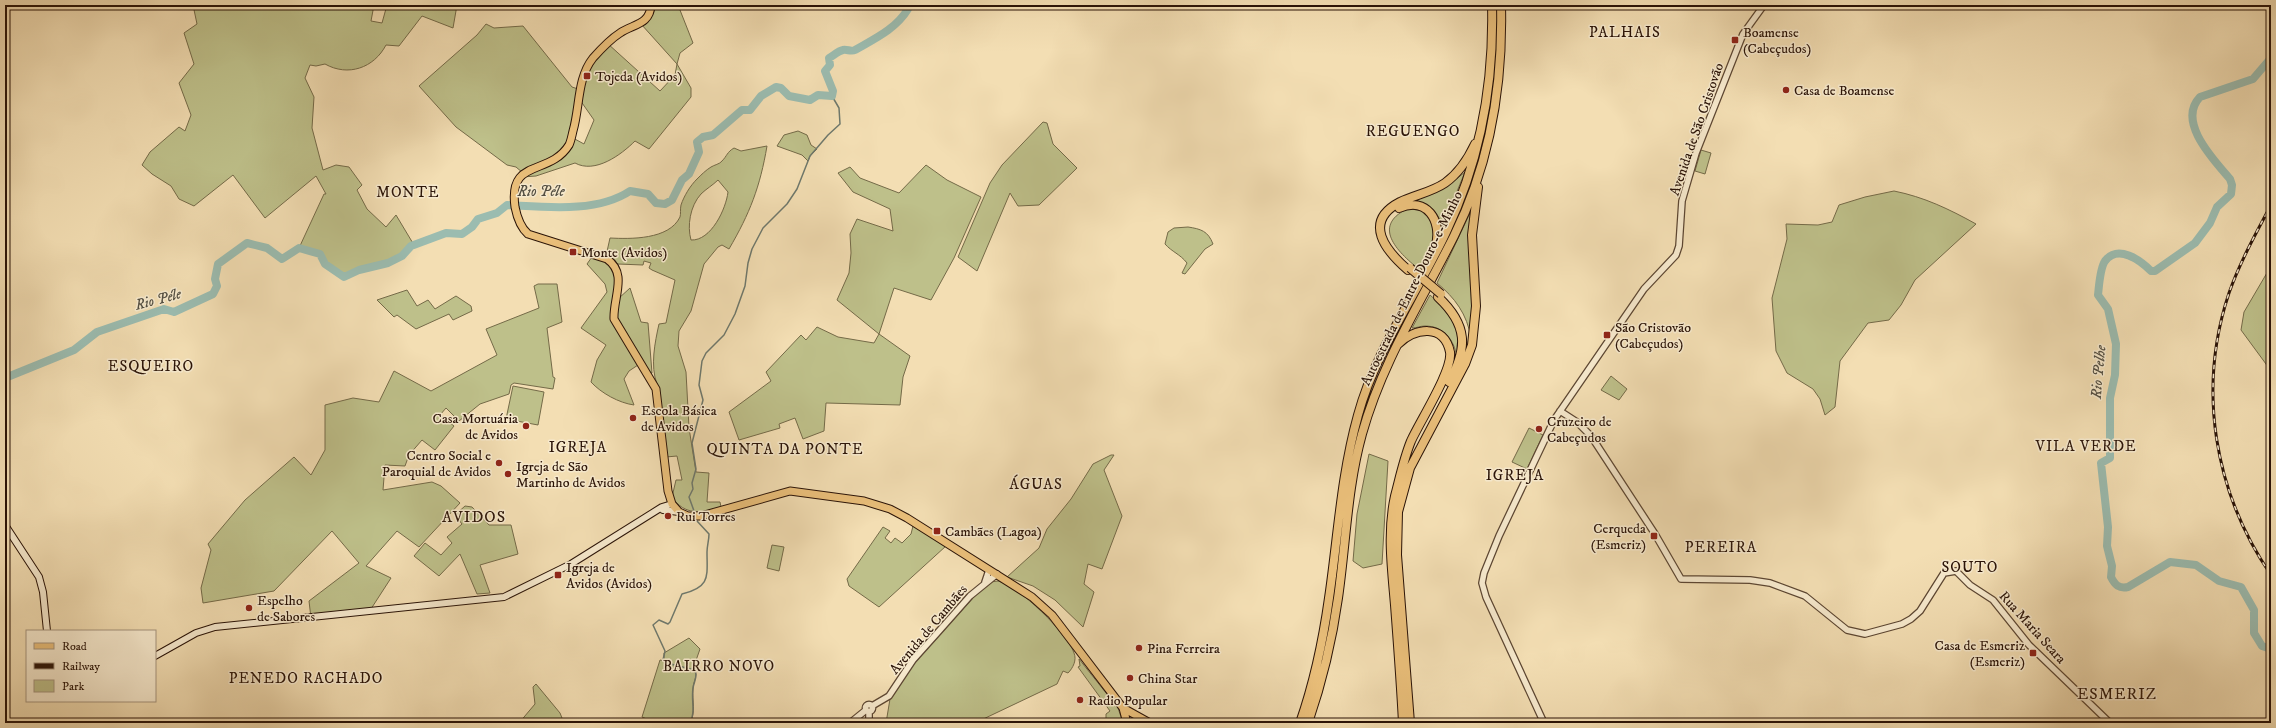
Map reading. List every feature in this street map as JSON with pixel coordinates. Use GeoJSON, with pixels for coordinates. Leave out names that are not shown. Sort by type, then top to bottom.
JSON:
{"type":"FeatureCollection","features":[{"type":"Feature","properties":{"kind":"highway","name":"Autoestrada de Entre-Douro-e-Minho"},"geometry":{"type":"LineString","coordinates":[[1300,723],[1312,685],[1323,640],[1330,597],[1340,498],[1358,414],[1369,380],[1389,336],[1433,257],[1458,205],[1473,166],[1491,73],[1492,5]]}},
{"type":"Feature","properties":{"kind":"highway","name":"Autoestrada de Entre-Douro-e-Minho"},"geometry":{"type":"LineString","coordinates":[[1308,723],[1320,687],[1331,642],[1338,598],[1348,500],[1356,455],[1372,400],[1394,347],[1454,235],[1481,167],[1491,132],[1499,75],[1501,5]]}},
{"type":"Feature","properties":{"kind":"highway"},"geometry":{"type":"LineString","coordinates":[[1453,387],[1467,350],[1466,330],[1458,313],[1384,246],[1380,231],[1383,218],[1394,206],[1434,189],[1453,176],[1470,153],[1479,134]]}},
{"type":"Feature","properties":{"kind":"highway"},"geometry":{"type":"LineString","coordinates":[[1411,723],[1397,555],[1398,512],[1410,468],[1453,387],[1472,345],[1476,324],[1472,235],[1481,167]]}},
{"type":"Feature","properties":{"kind":"highway"},"geometry":{"type":"LineString","coordinates":[[1409,269],[1394,253],[1386,238],[1386,224],[1389,217],[1401,206],[1419,206],[1433,215],[1438,229],[1433,257]]}},
{"type":"Feature","properties":{"kind":"highway"},"geometry":{"type":"LineString","coordinates":[[1394,499],[1400,477],[1461,356],[1463,339],[1461,327],[1456,317],[1440,296]]}},
{"type":"Feature","properties":{"kind":"highway"},"geometry":{"type":"LineString","coordinates":[[1394,347],[1410,334],[1427,330],[1434,332],[1445,342],[1450,358],[1446,371],[1411,441],[1403,462],[1394,499],[1390,540],[1402,694],[1406,723]]}},
{"type":"Feature","properties":{"kind":"highway"},"geometry":{"type":"LineString","coordinates":[[1402,694],[1402,723]]}},
{"type":"Feature","properties":{"kind":"main road"},"geometry":{"type":"LineString","coordinates":[[651,5],[650,14],[644,21],[615,36],[593,59],[584,75],[577,116],[569,145],[559,156],[546,164],[523,173],[515,184],[514,195],[516,212],[520,225],[528,234],[607,259],[617,268],[619,279],[614,306],[614,319],[656,389],[668,491],[672,504],[679,512]]}},
{"type":"Feature","properties":{"kind":"main road"},"geometry":{"type":"LineString","coordinates":[[663,509],[668,491]]}},
{"type":"Feature","properties":{"kind":"main road"},"geometry":{"type":"LineString","coordinates":[[663,509],[679,512],[688,516],[701,516],[790,491],[864,501],[900,514],[1032,597],[1052,615],[1123,708],[1150,723]]}},
{"type":"Feature","properties":{"kind":"main road"},"geometry":{"type":"LineString","coordinates":[[156,655],[196,634],[214,627],[504,597],[571,564],[672,504]]}},
{"type":"Feature","properties":{"kind":"main road"},"geometry":{"type":"LineString","coordinates":[[5,525],[39,577],[43,592],[47,630]]}},
{"type":"Feature","properties":{"kind":"main road"},"geometry":{"type":"LineString","coordinates":[[1123,708],[1127,723]]}},
{"type":"Feature","properties":{"kind":"main road"},"geometry":{"type":"LineString","coordinates":[[1132,723],[1141,719]]}},
{"type":"Feature","properties":{"kind":"street","name":"Avenida de São Cristovão"},"geometry":{"type":"LineString","coordinates":[[1544,723],[1486,597],[1482,582],[1484,573],[1499,536],[1554,420],[1644,289],[1676,255],[1679,246],[1682,201],[1696,153],[1743,34],[1764,5]]}},
{"type":"Feature","properties":{"kind":"street","name":"Rua Maria Seara"},"geometry":{"type":"LineString","coordinates":[[1560,411],[1578,422],[1591,436],[1655,534],[1681,579],[1750,580],[1770,583],[1805,596],[1847,630],[1865,634],[1902,624],[1911,619],[1920,611],[1944,573],[1952,570],[1960,573],[1970,585],[1993,600],[2028,645],[2110,723]]}},
{"type":"Feature","properties":{"kind":"street","name":"Avenida de Cambães"},"geometry":{"type":"LineString","coordinates":[[985,582],[989,570]]}},
{"type":"Feature","properties":{"kind":"street","name":"Avenida de Cambães"},"geometry":{"type":"LineString","coordinates":[[850,723],[867,711],[872,711],[872,706],[889,696],[914,660],[985,582],[996,574]]}},
{"type":"Feature","properties":{"kind":"street"},"geometry":{"type":"LineString","coordinates":[[867,711],[869,723]]}},
{"type":"Feature","properties":{"kind":"green space"},"geometry":{"type":"Polygon","coordinates":[[[193,5],[374,5],[371,21],[382,23],[387,5],[457,5],[453,28],[422,16],[399,46],[386,45],[375,60],[367,65],[351,70],[343,70],[325,64],[316,66],[310,65],[305,78],[314,97],[312,128],[323,170],[336,165],[349,167],[362,185],[357,190],[367,209],[386,227],[396,215],[414,245],[389,263],[344,277],[325,264],[320,254],[299,248],[324,194],[326,194],[316,176],[265,218],[233,175],[194,206],[179,199],[171,186],[152,174],[142,165],[150,152],[179,127],[185,131],[191,115],[179,83],[194,64],[184,33],[197,24],[193,5]]]}},
{"type":"Feature","properties":{"kind":"green space"},"geometry":{"type":"Polygon","coordinates":[[[651,5],[678,5],[693,43],[680,53],[677,64],[641,24],[651,5]]]}},
{"type":"Feature","properties":{"kind":"green space"},"geometry":{"type":"Polygon","coordinates":[[[486,24],[494,28],[523,26],[572,87],[581,90],[582,81],[607,43],[660,91],[675,75],[677,64],[691,88],[691,97],[649,149],[635,141],[623,152],[599,165],[583,166],[575,163],[536,176],[522,177],[523,173],[516,167],[507,165],[456,127],[419,86],[477,35],[486,24]],[[580,100],[573,138],[584,144],[594,120],[580,100]]]}},
{"type":"Feature","properties":{"kind":"green space"},"geometry":{"type":"Polygon","coordinates":[[[1043,122],[1047,123],[1053,144],[1077,168],[1039,205],[1018,206],[1010,193],[977,271],[958,257],[990,183],[1002,165],[1043,122]]]}},
{"type":"Feature","properties":{"kind":"green space"},"geometry":{"type":"Polygon","coordinates":[[[798,131],[807,135],[811,145],[817,149],[810,156],[808,161],[802,155],[777,146],[784,135],[798,131]]]}},
{"type":"Feature","properties":{"kind":"green space"},"geometry":{"type":"Polygon","coordinates":[[[767,146],[761,174],[753,199],[743,223],[729,249],[722,245],[718,247],[704,264],[691,311],[679,331],[678,346],[686,372],[689,428],[696,472],[709,473],[707,502],[720,502],[721,507],[707,511],[694,511],[682,507],[672,497],[676,480],[682,480],[677,456],[666,457],[654,370],[655,346],[659,324],[666,323],[675,280],[649,268],[651,263],[644,261],[643,265],[618,264],[606,256],[610,238],[638,238],[658,234],[675,225],[680,217],[681,205],[684,198],[694,182],[712,166],[721,162],[734,148],[741,151],[767,146]],[[718,180],[697,199],[690,216],[689,229],[691,240],[698,239],[711,230],[721,215],[728,192],[718,180]]]}},
{"type":"Feature","properties":{"kind":"green space"},"geometry":{"type":"Polygon","coordinates":[[[1701,150],[1711,153],[1705,174],[1695,171],[1701,150]]]}},
{"type":"Feature","properties":{"kind":"green space"},"geometry":{"type":"Polygon","coordinates":[[[926,165],[947,180],[981,197],[954,258],[931,300],[894,288],[879,334],[837,300],[849,273],[851,253],[850,234],[857,219],[893,231],[890,209],[853,192],[838,173],[850,167],[860,178],[899,193],[926,165]]]}},
{"type":"Feature","properties":{"kind":"green space"},"geometry":{"type":"Polygon","coordinates":[[[1465,172],[1442,228],[1438,216],[1431,208],[1421,203],[1409,201],[1445,186],[1465,172]]]}},
{"type":"Feature","properties":{"kind":"green space"},"geometry":{"type":"Polygon","coordinates":[[[1894,191],[1936,204],[1976,224],[1915,280],[1901,305],[1889,320],[1868,323],[1840,361],[1835,407],[1825,415],[1820,399],[1813,389],[1787,373],[1776,351],[1772,298],[1787,239],[1786,224],[1818,225],[1832,222],[1839,205],[1865,197],[1894,191]]]}},
{"type":"Feature","properties":{"kind":"green space"},"geometry":{"type":"Polygon","coordinates":[[[1407,209],[1421,211],[1429,216],[1433,222],[1434,231],[1432,240],[1420,270],[1397,248],[1392,240],[1390,232],[1391,224],[1396,216],[1407,209]]]}},
{"type":"Feature","properties":{"kind":"green space"},"geometry":{"type":"Polygon","coordinates":[[[1471,211],[1473,322],[1471,338],[1467,321],[1459,307],[1437,283],[1471,211]]]}},
{"type":"Feature","properties":{"kind":"green space"},"geometry":{"type":"Polygon","coordinates":[[[1188,227],[1204,231],[1209,236],[1213,244],[1205,249],[1185,274],[1182,273],[1187,263],[1182,257],[1165,244],[1168,232],[1174,228],[1188,227]]]}},
{"type":"Feature","properties":{"kind":"green space"},"geometry":{"type":"Polygon","coordinates":[[[594,254],[617,268],[614,319],[641,363],[629,371],[624,379],[634,405],[611,397],[591,382],[597,360],[606,345],[581,328],[607,292],[605,284],[587,264],[594,254]]]}},
{"type":"Feature","properties":{"kind":"green space"},"geometry":{"type":"Polygon","coordinates":[[[2271,266],[2271,374],[2266,364],[2241,330],[2244,312],[2271,266]]]}},
{"type":"Feature","properties":{"kind":"green space"},"geometry":{"type":"Polygon","coordinates":[[[538,284],[557,284],[562,322],[547,328],[553,377],[555,378],[553,389],[514,383],[511,385],[509,394],[480,404],[459,421],[446,408],[440,415],[454,426],[435,450],[422,440],[409,455],[405,466],[385,465],[383,490],[432,482],[441,486],[460,503],[419,547],[397,531],[366,566],[391,578],[369,612],[311,618],[309,601],[359,563],[332,531],[274,591],[203,603],[201,588],[211,550],[208,544],[245,500],[294,457],[311,475],[325,450],[325,405],[353,398],[379,402],[394,371],[431,391],[497,355],[486,329],[539,308],[534,286],[538,284]]]}},
{"type":"Feature","properties":{"kind":"green space"},"geometry":{"type":"Polygon","coordinates":[[[630,288],[641,322],[648,323],[652,373],[650,373],[619,322],[616,312],[618,299],[630,288]]]}},
{"type":"Feature","properties":{"kind":"green space"},"geometry":{"type":"Polygon","coordinates":[[[407,290],[417,306],[428,300],[435,309],[456,296],[471,306],[472,311],[453,320],[449,314],[416,329],[397,315],[394,317],[377,300],[407,290]]]}},
{"type":"Feature","properties":{"kind":"green space"},"geometry":{"type":"Polygon","coordinates":[[[1430,295],[1444,308],[1454,322],[1458,337],[1457,357],[1451,340],[1443,331],[1438,328],[1423,326],[1412,328],[1430,295]]]}},
{"type":"Feature","properties":{"kind":"green space"},"geometry":{"type":"Polygon","coordinates":[[[817,327],[838,337],[874,343],[879,334],[910,356],[903,377],[900,405],[826,403],[824,431],[803,439],[795,418],[779,424],[780,428],[739,440],[729,412],[771,381],[766,372],[801,335],[806,340],[817,327]]]}},
{"type":"Feature","properties":{"kind":"green space"},"geometry":{"type":"Polygon","coordinates":[[[1611,376],[1627,389],[1619,400],[1601,390],[1611,376]]]}},
{"type":"Feature","properties":{"kind":"green space"},"geometry":{"type":"Polygon","coordinates":[[[513,386],[544,392],[538,425],[506,419],[513,386]]]}},
{"type":"Feature","properties":{"kind":"green space"},"geometry":{"type":"Polygon","coordinates":[[[1529,428],[1543,435],[1527,469],[1512,462],[1529,428]]]}},
{"type":"Feature","properties":{"kind":"green space"},"geometry":{"type":"Polygon","coordinates":[[[1369,454],[1388,461],[1382,564],[1363,568],[1353,561],[1357,514],[1369,454]]]}},
{"type":"Feature","properties":{"kind":"green space"},"geometry":{"type":"Polygon","coordinates":[[[1114,455],[1104,470],[1122,516],[1102,569],[1088,564],[1084,584],[1094,592],[1083,627],[1055,600],[1033,586],[1007,577],[1039,548],[1047,529],[1071,499],[1093,464],[1114,455]]]}},
{"type":"Feature","properties":{"kind":"green space"},"geometry":{"type":"Polygon","coordinates":[[[465,506],[472,507],[489,525],[511,525],[518,554],[480,565],[490,593],[477,594],[460,554],[439,576],[414,556],[425,543],[441,555],[452,543],[447,537],[462,524],[455,515],[465,506]]]}},
{"type":"Feature","properties":{"kind":"green space"},"geometry":{"type":"Polygon","coordinates":[[[913,526],[946,546],[879,607],[849,586],[847,579],[883,527],[890,531],[885,538],[891,543],[895,538],[902,543],[911,534],[913,526]]]}},
{"type":"Feature","properties":{"kind":"green space"},"geometry":{"type":"Polygon","coordinates":[[[772,545],[784,547],[779,571],[767,568],[772,545]]]}},
{"type":"Feature","properties":{"kind":"green space"},"geometry":{"type":"Polygon","coordinates":[[[998,581],[1007,584],[1017,591],[1041,611],[1062,634],[1070,645],[1075,656],[1074,664],[1070,671],[1068,673],[1063,671],[1057,684],[977,722],[886,723],[890,699],[911,667],[981,589],[990,582],[998,581]]]}},
{"type":"Feature","properties":{"kind":"green space"},"geometry":{"type":"Polygon","coordinates":[[[689,638],[700,649],[693,669],[696,674],[696,678],[693,687],[693,715],[690,723],[656,723],[642,717],[660,660],[664,661],[664,653],[689,638]]]}},
{"type":"Feature","properties":{"kind":"green space"},"geometry":{"type":"Polygon","coordinates":[[[1079,659],[1118,708],[1123,723],[1103,723],[1106,719],[1106,714],[1110,711],[1078,667],[1080,666],[1079,659]]]}},
{"type":"Feature","properties":{"kind":"green space"},"geometry":{"type":"Polygon","coordinates":[[[536,684],[560,713],[564,723],[519,723],[535,704],[533,687],[536,684]]]}},
{"type":"Feature","properties":{"kind":"waterway","name":"Rio Péle"},"geometry":{"type":"LineString","coordinates":[[5,378],[74,350],[97,332],[164,309],[174,312],[213,294],[217,286],[215,279],[218,264],[247,243],[267,248],[282,259],[299,248],[320,254],[325,264],[344,277],[359,270],[388,263],[402,256],[411,246],[446,233],[462,234],[472,227],[478,219],[497,213],[507,205],[554,207],[587,206],[617,198],[630,191],[648,194],[656,203],[665,204],[672,200],[682,180],[689,174],[699,152],[697,142],[703,137],[713,135],[742,110],[750,110],[761,96],[776,87],[781,88],[789,96],[810,100],[818,95],[832,96],[833,91],[825,71],[830,65],[829,58],[837,52],[844,50],[855,50],[884,33],[903,16],[908,9],[907,5]]}},
{"type":"Feature","properties":{"kind":"waterway","name":"Rio Pelhe"},"geometry":{"type":"LineString","coordinates":[[2271,58],[2253,79],[2200,97],[2194,107],[2192,118],[2200,141],[2230,179],[2232,185],[2231,194],[2217,207],[2210,223],[2195,243],[2155,271],[2151,271],[2141,262],[2129,256],[2122,254],[2110,256],[2103,264],[2098,295],[2108,309],[2116,344],[2115,375],[2110,398],[2110,458],[2101,463],[2108,527],[2107,546],[2112,566],[2111,577],[2118,586],[2128,587],[2170,562],[2196,565],[2219,581],[2241,587],[2254,610],[2254,633],[2262,646],[2271,649]]}},
{"type":"Feature","properties":{"kind":"waterway"},"geometry":{"type":"LineString","coordinates":[[694,511],[689,497],[693,489],[692,483],[696,469],[692,443],[703,400],[699,385],[702,361],[706,353],[724,335],[735,314],[745,286],[748,263],[752,249],[763,228],[787,204],[797,189],[810,156],[828,135],[840,124],[839,108],[832,96]]}},
{"type":"Feature","properties":{"kind":"waterway"},"geometry":{"type":"LineString","coordinates":[[690,723],[693,714],[693,688],[696,679],[695,670],[674,665],[663,660],[665,651],[653,625],[659,620],[668,624],[682,594],[698,588],[703,584],[707,574],[709,534],[697,521]]}},
{"type":"Feature","properties":{"kind":"railway"},"geometry":{"type":"LineString","coordinates":[[2271,205],[2243,259],[2229,293],[2219,329],[2214,366],[2213,403],[2217,439],[2224,475],[2236,509],[2252,543],[2271,575]]}},
{"type":"Feature","properties":{"kind":"place","name":"Boamense (Cabeçudos)"},"geometry":{"type":"Point","coordinates":[1735,40]}},
{"type":"Feature","properties":{"kind":"place","name":"Tojeda (Avidos)"},"geometry":{"type":"Point","coordinates":[587,76]}},
{"type":"Feature","properties":{"kind":"place","name":"Casa de Boamense"},"geometry":{"type":"Point","coordinates":[1786,90]}},
{"type":"Feature","properties":{"kind":"place","name":"Monte (Avidos)"},"geometry":{"type":"Point","coordinates":[573,252]}},
{"type":"Feature","properties":{"kind":"place","name":"São Cristovão (Cabeçudos)"},"geometry":{"type":"Point","coordinates":[1607,335]}},
{"type":"Feature","properties":{"kind":"place","name":"Escola Básica de Avidos"},"geometry":{"type":"Point","coordinates":[633,418]}},
{"type":"Feature","properties":{"kind":"place","name":"Casa Mortuária de Avidos"},"geometry":{"type":"Point","coordinates":[526,426]}},
{"type":"Feature","properties":{"kind":"place","name":"Cruzeiro de Cabeçudos"},"geometry":{"type":"Point","coordinates":[1539,429]}},
{"type":"Feature","properties":{"kind":"place","name":"Centro Social e Paroquial de Avidos"},"geometry":{"type":"Point","coordinates":[499,463]}},
{"type":"Feature","properties":{"kind":"place","name":"Igreja de São Martinho de Avidos"},"geometry":{"type":"Point","coordinates":[508,474]}},
{"type":"Feature","properties":{"kind":"place","name":"Rui Torres"},"geometry":{"type":"Point","coordinates":[668,516]}},
{"type":"Feature","properties":{"kind":"place","name":"Cambães (Lagoa)"},"geometry":{"type":"Point","coordinates":[937,531]}},
{"type":"Feature","properties":{"kind":"place","name":"Cerqueda (Esmeriz)"},"geometry":{"type":"Point","coordinates":[1654,536]}},
{"type":"Feature","properties":{"kind":"place","name":"Igreja de Avidos (Avidos)"},"geometry":{"type":"Point","coordinates":[558,575]}},
{"type":"Feature","properties":{"kind":"place","name":"Espelho de Sabores"},"geometry":{"type":"Point","coordinates":[249,608]}},
{"type":"Feature","properties":{"kind":"place","name":"Pina Ferreira"},"geometry":{"type":"Point","coordinates":[1139,648]}},
{"type":"Feature","properties":{"kind":"place","name":"Casa de Esmeriz (Esmeriz)"},"geometry":{"type":"Point","coordinates":[2033,653]}},
{"type":"Feature","properties":{"kind":"place","name":"China Star"},"geometry":{"type":"Point","coordinates":[1130,678]}},
{"type":"Feature","properties":{"kind":"place","name":"Radio Popular"},"geometry":{"type":"Point","coordinates":[1080,700]}},
{"type":"Feature","properties":{"kind":"district","name":"PALHAIS"},"geometry":{"type":"Point","coordinates":[1625,32]}},
{"type":"Feature","properties":{"kind":"district","name":"REGUENGO"},"geometry":{"type":"Point","coordinates":[1413,131]}},
{"type":"Feature","properties":{"kind":"district","name":"MONTE"},"geometry":{"type":"Point","coordinates":[408,192]}},
{"type":"Feature","properties":{"kind":"district","name":"ESQUEIRO"},"geometry":{"type":"Point","coordinates":[151,366]}},
{"type":"Feature","properties":{"kind":"district","name":"VILA VERDE"},"geometry":{"type":"Point","coordinates":[2086,446]}},
{"type":"Feature","properties":{"kind":"district","name":"IGREJA"},"geometry":{"type":"Point","coordinates":[578,447]}},
{"type":"Feature","properties":{"kind":"district","name":"QUINTA DA PONTE"},"geometry":{"type":"Point","coordinates":[785,449]}},
{"type":"Feature","properties":{"kind":"district","name":"IGREJA"},"geometry":{"type":"Point","coordinates":[1515,475]}},
{"type":"Feature","properties":{"kind":"district","name":"ÁGUAS"},"geometry":{"type":"Point","coordinates":[1036,484]}},
{"type":"Feature","properties":{"kind":"district","name":"AVIDOS"},"geometry":{"type":"Point","coordinates":[474,516]}},
{"type":"Feature","properties":{"kind":"district","name":"PEREIRA"},"geometry":{"type":"Point","coordinates":[1721,547]}},
{"type":"Feature","properties":{"kind":"district","name":"SOUTO"},"geometry":{"type":"Point","coordinates":[1970,567]}},
{"type":"Feature","properties":{"kind":"district","name":"BAIRRO NOVO"},"geometry":{"type":"Point","coordinates":[719,666]}},
{"type":"Feature","properties":{"kind":"district","name":"PENEDO RACHADO"},"geometry":{"type":"Point","coordinates":[306,678]}},
{"type":"Feature","properties":{"kind":"district","name":"ESMERIZ"},"geometry":{"type":"Point","coordinates":[2117,693]}}]}
